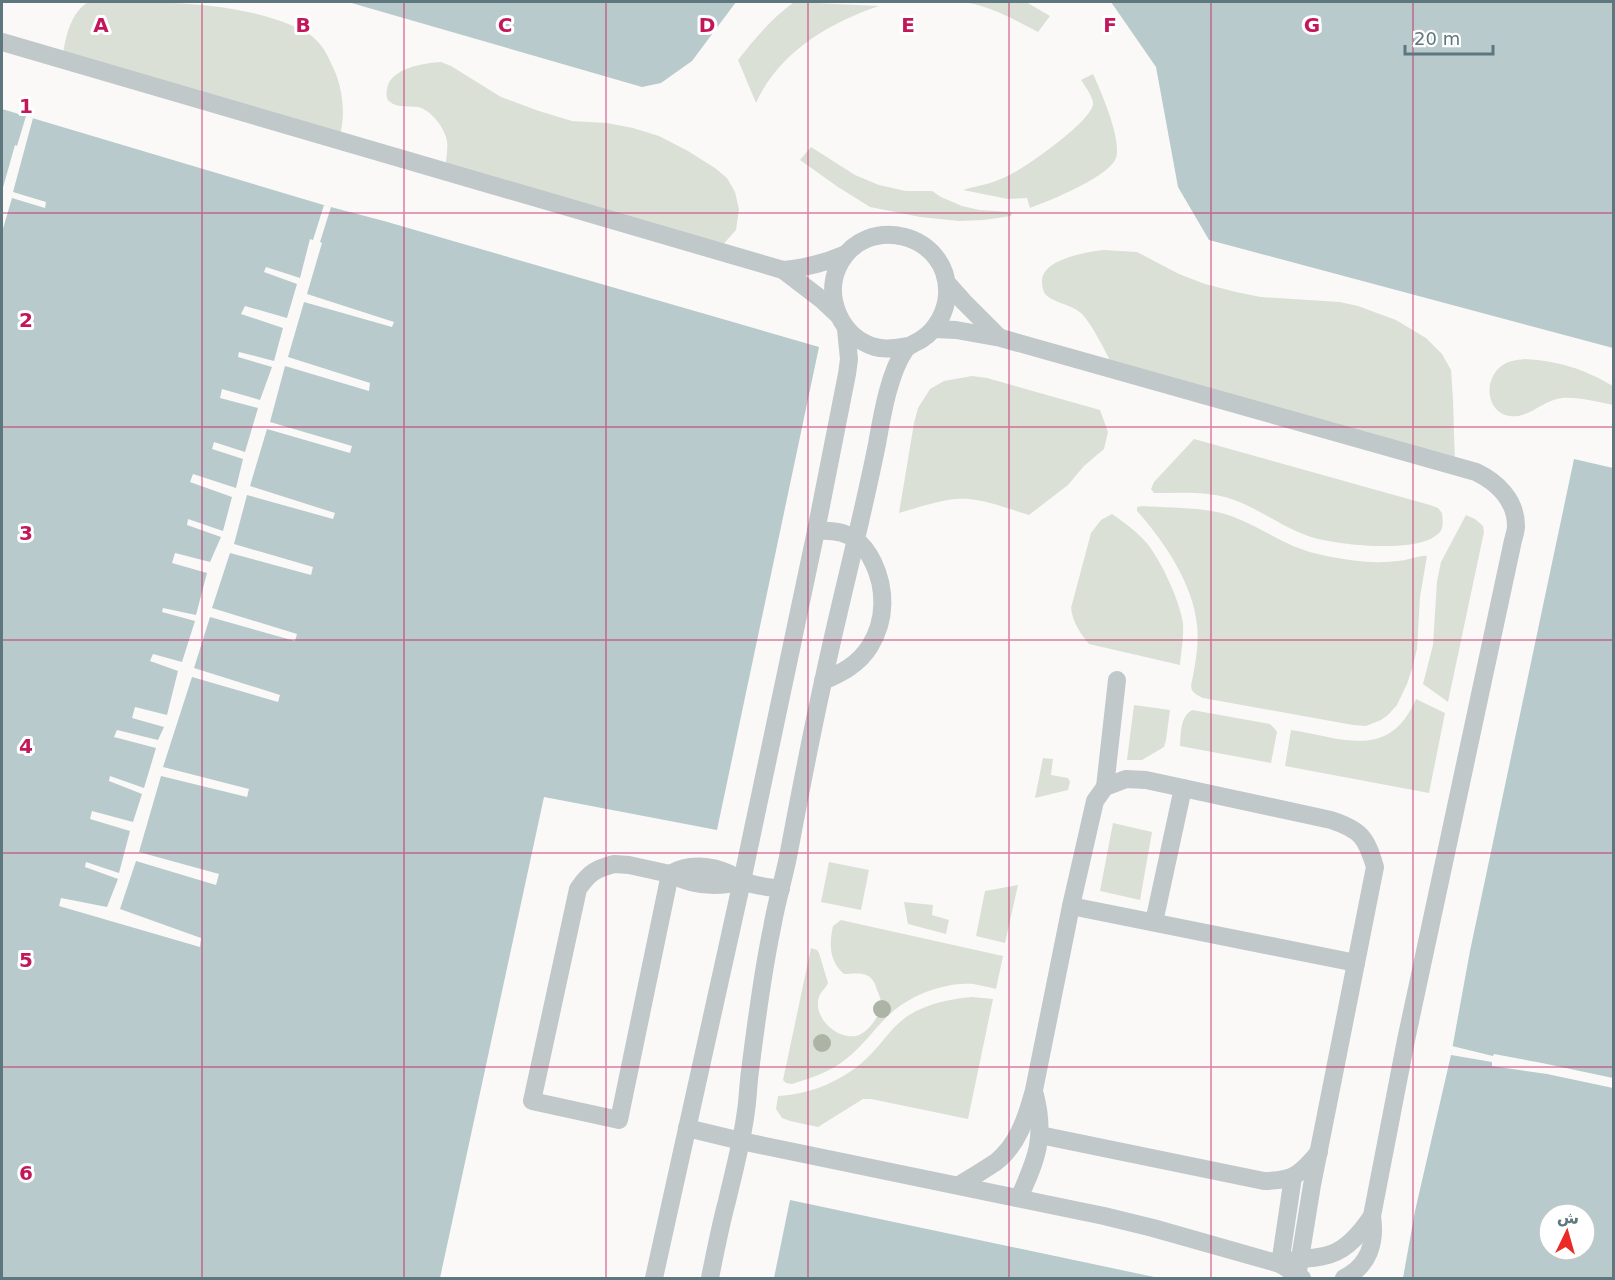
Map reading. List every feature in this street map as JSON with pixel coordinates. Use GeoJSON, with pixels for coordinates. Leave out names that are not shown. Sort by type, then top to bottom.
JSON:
{"type":"FeatureCollection","features":[{"type":"Feature","properties":{"kind":"lane"},"geometry":{"type":"LineString","coordinates":[[2,42],[783,270],[812,292],[860,340],[874,346],[891,348],[907,346],[922,339],[934,329],[943,315],[947,299],[947,283],[942,267],[933,254],[921,243],[890,234],[874,237],[859,244],[846,254],[826,262],[805,268],[783,270]]}},
{"type":"Feature","properties":{"kind":"lane"},"geometry":{"type":"LineString","coordinates":[[654,1278],[742,881],[847,374],[849,359],[842,322],[833,300],[833,284],[846,254]]}},
{"type":"Feature","properties":{"kind":"lane"},"geometry":{"type":"LineString","coordinates":[[947,283],[1001,339]]}},
{"type":"Feature","properties":{"kind":"lane"},"geometry":{"type":"LineString","coordinates":[[934,329],[957,330],[1001,339],[1476,472],[1489,478],[1503,491],[1513,507],[1516,526],[1406,1041],[1372,1216],[1373,1243],[1369,1256],[1361,1267],[1344,1278]]}},
{"type":"Feature","properties":{"kind":"lane"},"geometry":{"type":"LineString","coordinates":[[710,1278],[741,1141],[767,954],[823,681],[892,380],[907,346]]}},
{"type":"Feature","properties":{"kind":"lane"},"geometry":{"type":"LineString","coordinates":[[816,531],[837,532],[856,540],[869,555],[878,572],[882,591],[882,611],[878,630],[869,647],[841,674],[823,681]]}},
{"type":"Feature","properties":{"kind":"lane"},"geometry":{"type":"LineString","coordinates":[[959,1185],[998,1160],[1011,1146],[1028,1113],[1095,801],[1105,787],[1117,680]]}},
{"type":"Feature","properties":{"kind":"lane"},"geometry":{"type":"LineString","coordinates":[[1105,787],[1126,779],[1146,780],[1184,788],[1331,820],[1353,827],[1368,844],[1376,867],[1319,1152],[1300,1258],[1300,1278]]}},
{"type":"Feature","properties":{"kind":"lane"},"geometry":{"type":"LineString","coordinates":[[1154,922],[1184,788]]}},
{"type":"Feature","properties":{"kind":"lane"},"geometry":{"type":"LineString","coordinates":[[670,874],[619,1120],[532,1101],[578,889],[587,877],[599,868],[614,864],[670,874],[687,882],[706,885],[724,885],[742,881],[781,889]]}},
{"type":"Feature","properties":{"kind":"lane"},"geometry":{"type":"LineString","coordinates":[[1071,906],[1356,963]]}},
{"type":"Feature","properties":{"kind":"lane"},"geometry":{"type":"LineString","coordinates":[[1019,1198],[1033,1165],[1040,1136],[1039,1112],[1034,1090]]}},
{"type":"Feature","properties":{"kind":"lane"},"geometry":{"type":"LineString","coordinates":[[687,1128],[1153,1228],[1280,1264],[1300,1278]]}},
{"type":"Feature","properties":{"kind":"lane"},"geometry":{"type":"LineString","coordinates":[[1040,1136],[1264,1181],[1278,1181],[1293,1177],[1319,1152]]}},
{"type":"Feature","properties":{"kind":"lane"},"geometry":{"type":"LineString","coordinates":[[1280,1264],[1293,1177]]}},
{"type":"Feature","properties":{"kind":"lane"},"geometry":{"type":"LineString","coordinates":[[1264,1181],[1281,1193],[1289,1208]]}},
{"type":"Feature","properties":{"kind":"lane"},"geometry":{"type":"LineString","coordinates":[[1280,1264],[1300,1258],[1330,1255],[1354,1239],[1372,1216]]}},
{"type":"Feature","properties":{"kind":"shaded area"},"geometry":{"type":"Polygon","coordinates":[[[88,2],[192,4],[218,7],[268,17],[306,32],[323,49],[336,74],[342,97],[343,114],[339,137],[63,54],[73,18],[88,2]]]}},
{"type":"Feature","properties":{"kind":"shaded area"},"geometry":{"type":"Polygon","coordinates":[[[348,2],[736,2],[692,61],[661,83],[642,87],[348,2]]]}},
{"type":"Feature","properties":{"kind":"shaded area"},"geometry":{"type":"Polygon","coordinates":[[[794,2],[879,6],[842,21],[807,42],[778,69],[756,103],[738,60],[764,29],[794,2]]]}},
{"type":"Feature","properties":{"kind":"shaded area"},"geometry":{"type":"Polygon","coordinates":[[[961,2],[1026,2],[1050,16],[1038,32],[991,9],[961,2]]]}},
{"type":"Feature","properties":{"kind":"shaded area"},"geometry":{"type":"Polygon","coordinates":[[[1111,2],[1613,2],[1613,348],[1209,240],[1178,187],[1156,67],[1111,2]]]}},
{"type":"Feature","properties":{"kind":"shaded area"},"geometry":{"type":"Polygon","coordinates":[[[441,62],[501,97],[539,111],[572,121],[607,123],[633,128],[659,136],[688,151],[727,178],[735,192],[739,209],[736,230],[720,248],[445,169],[447,141],[437,120],[418,107],[393,104],[386,95],[389,82],[401,71],[417,65],[441,62]]]}},
{"type":"Feature","properties":{"kind":"shaded area"},"geometry":{"type":"Polygon","coordinates":[[[1093,74],[1110,116],[1116,140],[1116,158],[1111,165],[1078,187],[1030,208],[1027,198],[1008,199],[963,190],[994,182],[1012,174],[1039,157],[1068,134],[1089,113],[1093,105],[1091,96],[1081,80],[1093,74]]]}},
{"type":"Feature","properties":{"kind":"shaded area"},"geometry":{"type":"Polygon","coordinates":[[[2,109],[327,206],[819,347],[717,830],[544,797],[440,1278],[2,1278],[2,109]]]}},
{"type":"Feature","properties":{"kind":"shaded area"},"geometry":{"type":"Polygon","coordinates":[[[811,147],[855,175],[879,185],[906,191],[932,191],[962,206],[1011,212],[1012,214],[984,220],[959,221],[920,217],[870,207],[800,160],[811,147]]]}},
{"type":"Feature","properties":{"kind":"shaded area"},"geometry":{"type":"Polygon","coordinates":[[[1104,250],[1137,252],[1179,274],[1236,292],[1261,297],[1340,302],[1358,306],[1396,320],[1426,338],[1442,354],[1451,370],[1455,464],[1113,366],[1095,332],[1082,314],[1048,297],[1042,285],[1044,273],[1057,262],[1077,255],[1104,250]]]}},
{"type":"Feature","properties":{"kind":"shaded area"},"geometry":{"type":"Polygon","coordinates":[[[1525,359],[1560,364],[1602,380],[1613,386],[1613,405],[1562,398],[1548,402],[1520,416],[1505,415],[1499,412],[1494,407],[1490,394],[1494,373],[1505,364],[1525,359]]]}},
{"type":"Feature","properties":{"kind":"shaded area"},"geometry":{"type":"Polygon","coordinates":[[[972,376],[987,378],[1100,410],[1108,432],[1104,449],[1084,466],[1068,485],[1029,515],[999,505],[969,499],[934,503],[899,513],[918,408],[930,389],[944,381],[972,376]]]}},
{"type":"Feature","properties":{"kind":"shaded area"},"geometry":{"type":"Polygon","coordinates":[[[1194,439],[1430,505],[1438,508],[1442,513],[1441,530],[1428,540],[1413,544],[1376,546],[1339,543],[1300,533],[1228,498],[1201,493],[1154,493],[1151,489],[1154,482],[1194,439]]]}},
{"type":"Feature","properties":{"kind":"shaded area"},"geometry":{"type":"Polygon","coordinates":[[[1574,459],[1613,468],[1613,1278],[1403,1278],[1415,1211],[1451,1055],[1470,951],[1574,459]]]}},
{"type":"Feature","properties":{"kind":"shaded area"},"geometry":{"type":"Polygon","coordinates":[[[1137,507],[1196,509],[1225,514],[1306,551],[1335,558],[1378,562],[1401,561],[1427,556],[1420,597],[1417,649],[1407,684],[1397,705],[1381,720],[1366,726],[1203,698],[1195,694],[1191,687],[1196,657],[1197,625],[1190,594],[1167,549],[1137,511],[1137,507]]]}},
{"type":"Feature","properties":{"kind":"shaded area"},"geometry":{"type":"Polygon","coordinates":[[[1112,514],[1148,544],[1167,577],[1178,602],[1183,623],[1180,665],[1089,644],[1075,623],[1071,608],[1091,533],[1101,520],[1112,514]]]}},
{"type":"Feature","properties":{"kind":"shaded area"},"geometry":{"type":"Polygon","coordinates":[[[1466,515],[1483,526],[1484,532],[1448,702],[1423,684],[1433,645],[1437,581],[1441,562],[1466,515]]]}},
{"type":"Feature","properties":{"kind":"shaded area"},"geometry":{"type":"Polygon","coordinates":[[[1416,699],[1445,713],[1429,793],[1285,766],[1291,730],[1346,740],[1363,741],[1378,738],[1392,731],[1405,718],[1416,699]]]}},
{"type":"Feature","properties":{"kind":"shaded area"},"geometry":{"type":"Polygon","coordinates":[[[1134,705],[1170,710],[1164,747],[1142,760],[1127,760],[1134,705]]]}},
{"type":"Feature","properties":{"kind":"shaded area"},"geometry":{"type":"Polygon","coordinates":[[[1192,710],[1270,724],[1277,732],[1271,763],[1180,746],[1183,721],[1192,710]]]}},
{"type":"Feature","properties":{"kind":"shaded area"},"geometry":{"type":"Polygon","coordinates":[[[1043,758],[1053,759],[1051,775],[1068,778],[1070,782],[1068,790],[1035,798],[1043,758]]]}},
{"type":"Feature","properties":{"kind":"shaded area"},"geometry":{"type":"Polygon","coordinates":[[[1113,823],[1152,832],[1140,900],[1100,891],[1113,823]]]}},
{"type":"Feature","properties":{"kind":"shaded area"},"geometry":{"type":"Polygon","coordinates":[[[829,862],[869,870],[861,910],[821,902],[829,862]]]}},
{"type":"Feature","properties":{"kind":"shaded area"},"geometry":{"type":"Polygon","coordinates":[[[1018,885],[1005,943],[976,936],[985,891],[1018,885]]]}},
{"type":"Feature","properties":{"kind":"shaded area"},"geometry":{"type":"Polygon","coordinates":[[[904,902],[933,905],[932,915],[949,920],[946,934],[908,924],[904,902]]]}},
{"type":"Feature","properties":{"kind":"shaded area"},"geometry":{"type":"Polygon","coordinates":[[[841,920],[1003,956],[996,989],[962,984],[927,992],[896,1009],[840,1064],[813,1077],[792,1084],[786,1083],[783,1080],[811,948],[819,953],[828,983],[820,994],[818,1003],[821,1016],[830,1027],[842,1035],[856,1036],[869,1028],[880,1009],[880,999],[875,984],[869,976],[844,974],[835,964],[831,952],[831,939],[833,926],[841,920]]]}},
{"type":"Feature","properties":{"kind":"shaded area"},"geometry":{"type":"Polygon","coordinates":[[[972,997],[993,999],[968,1119],[863,1099],[818,1127],[782,1118],[776,1109],[778,1096],[826,1085],[858,1066],[897,1024],[909,1015],[940,1002],[972,997]]]}},
{"type":"Feature","properties":{"kind":"shaded area"},"geometry":{"type":"Polygon","coordinates":[[[790,1200],[1159,1278],[774,1278],[790,1200]]]}},
{"type":"Feature","properties":{"kind":"pier"},"geometry":{"type":"Polygon","coordinates":[[[26,116],[33,118],[13,192],[46,202],[45,208],[12,198],[2,232],[2,191],[26,116]]]}},
{"type":"Feature","properties":{"kind":"pier"},"geometry":{"type":"Polygon","coordinates":[[[324,205],[331,207],[307,294],[394,322],[392,327],[304,302],[288,357],[370,383],[369,391],[285,366],[270,422],[352,446],[350,453],[267,429],[250,486],[335,513],[333,519],[247,495],[234,544],[313,567],[311,575],[230,553],[212,608],[297,634],[295,641],[210,617],[194,668],[280,695],[278,702],[192,677],[163,767],[249,789],[247,797],[161,776],[139,852],[219,874],[216,885],[136,861],[120,909],[201,938],[200,947],[59,906],[61,898],[107,907],[118,879],[85,867],[86,862],[119,873],[130,831],[90,819],[92,811],[133,822],[142,794],[109,781],[110,776],[144,788],[156,748],[114,737],[117,730],[158,740],[164,727],[132,718],[135,707],[167,715],[178,671],[150,661],[153,654],[182,662],[195,621],[162,612],[163,608],[196,615],[207,573],[172,563],[175,553],[210,562],[221,537],[187,525],[188,519],[223,531],[232,497],[190,482],[193,474],[236,488],[243,459],[212,449],[214,442],[245,452],[258,408],[220,398],[222,389],[260,400],[272,367],[238,357],[239,352],[274,361],[283,328],[241,314],[245,306],[287,318],[297,284],[264,272],[266,267],[300,278],[310,239],[313,240],[324,205]]]}},
{"type":"Feature","properties":{"kind":"pier"},"geometry":{"type":"Polygon","coordinates":[[[1452,1046],[1493,1056],[1494,1054],[1613,1078],[1613,1088],[1547,1074],[1492,1066],[1492,1062],[1451,1055],[1452,1046]]]}}]}
